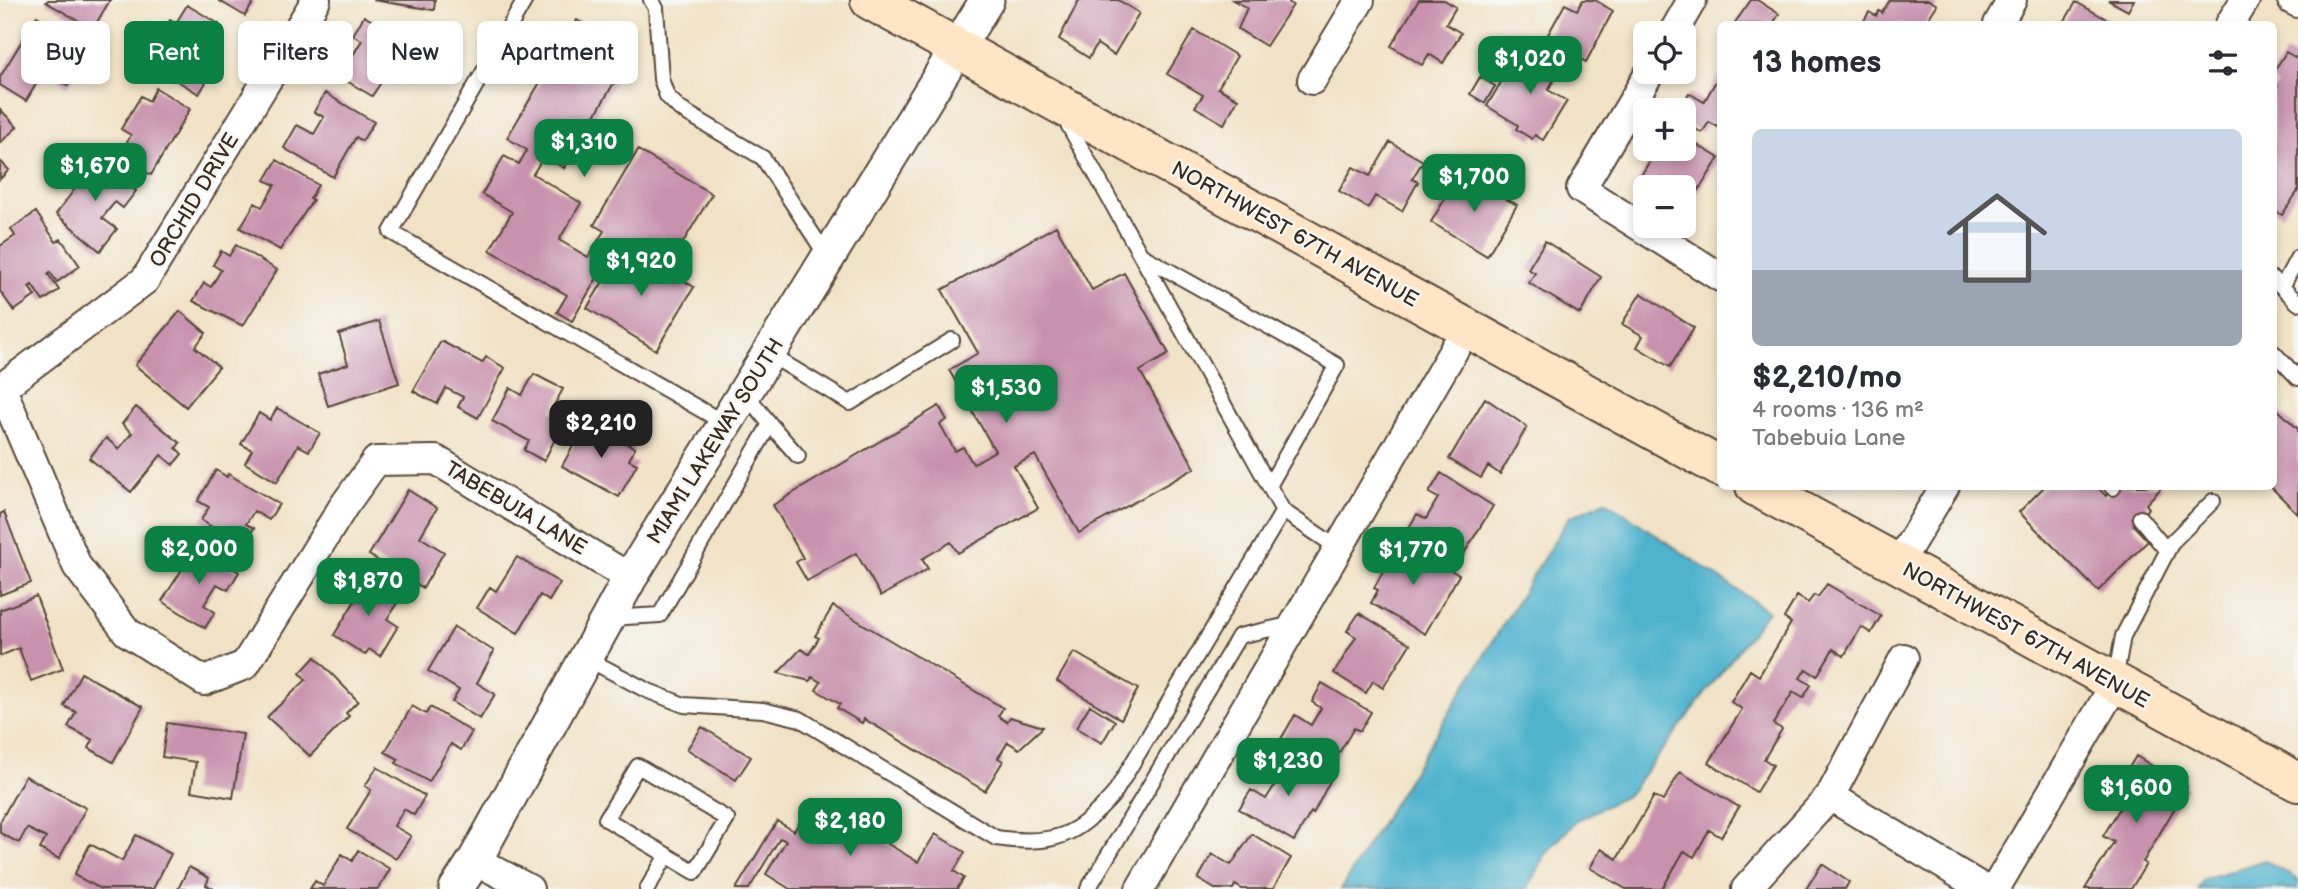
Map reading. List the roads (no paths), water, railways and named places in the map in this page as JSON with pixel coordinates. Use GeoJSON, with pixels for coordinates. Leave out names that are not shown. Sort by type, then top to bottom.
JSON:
{"type":"FeatureCollection","features":[{"type":"Feature","properties":{"kind":"main road","name":"NORTHWEST 67TH AVENUE"},"geometry":{"type":"LineString","coordinates":[[870,0],[1717,465]]}},
{"type":"Feature","properties":{"kind":"main road","name":"NORTHWEST 67TH AVENUE"},"geometry":{"type":"LineString","coordinates":[[1762,490],[2298,782]]}},
{"type":"Feature","properties":{"kind":"street","name":"ORCHID DRIVE"},"geometry":{"type":"LineString","coordinates":[[1,389],[145,281],[316,0]]}},
{"type":"Feature","properties":{"kind":"street","name":"MIAMI LAKEWAY SOUTH"},"geometry":{"type":"LineString","coordinates":[[456,889],[475,860],[630,578],[987,0]]}},
{"type":"Feature","properties":{"kind":"street"},"geometry":{"type":"LineString","coordinates":[[1312,80],[1360,0]]}},
{"type":"Feature","properties":{"kind":"street"},"geometry":{"type":"LineString","coordinates":[[1680,21],[1692,0]]}},
{"type":"Feature","properties":{"kind":"street"},"geometry":{"type":"LineString","coordinates":[[2000,21],[2012,0]]}},
{"type":"Feature","properties":{"kind":"street"},"geometry":{"type":"LineString","coordinates":[[2232,21],[2245,0]]}},
{"type":"Feature","properties":{"kind":"street"},"geometry":{"type":"LineString","coordinates":[[2292,0],[2298,3]]}},
{"type":"Feature","properties":{"kind":"street"},"geometry":{"type":"LineString","coordinates":[[1643,84],[1581,189],[1717,274]]}},
{"type":"Feature","properties":{"kind":"street"},"geometry":{"type":"LineString","coordinates":[[1140,889],[1466,328]]}},
{"type":"Feature","properties":{"kind":"street","name":"TABEBUIA LANE"},"geometry":{"type":"LineString","coordinates":[[1,389],[77,566],[127,632],[204,681],[245,665],[343,507],[376,461],[436,460],[630,578]]}},
{"type":"Feature","properties":{"kind":"street"},"geometry":{"type":"LineString","coordinates":[[1898,564],[1943,490]]}},
{"type":"Feature","properties":{"kind":"street"},"geometry":{"type":"LineString","coordinates":[[1746,889],[1830,796],[1904,658]]}},
{"type":"Feature","properties":{"kind":"street"},"geometry":{"type":"LineString","coordinates":[[1995,889],[2115,684]]}},
{"type":"Feature","properties":{"kind":"street"},"geometry":{"type":"LineString","coordinates":[[1830,796],[1984,889]]}},
{"type":"Feature","properties":{"kind":"street"},"geometry":{"type":"LineString","coordinates":[[475,860],[529,889]]}},
{"type":"Feature","properties":{"kind":"lane"},"geometry":{"type":"LineString","coordinates":[[525,0],[391,232],[726,424]]}},
{"type":"Feature","properties":{"kind":"lane"},"geometry":{"type":"LineString","coordinates":[[651,0],[656,8],[661,79],[667,96],[680,109],[763,158],[828,259]]}},
{"type":"Feature","properties":{"kind":"lane"},"geometry":{"type":"LineString","coordinates":[[1056,103],[1283,511],[1338,548]]}},
{"type":"Feature","properties":{"kind":"lane"},"geometry":{"type":"LineString","coordinates":[[1140,255],[1337,365],[1269,486]]}},
{"type":"Feature","properties":{"kind":"lane"},"geometry":{"type":"LineString","coordinates":[[2298,257],[2277,283],[2298,303]]}},
{"type":"Feature","properties":{"kind":"lane"},"geometry":{"type":"LineString","coordinates":[[769,354],[850,403],[952,340]]}},
{"type":"Feature","properties":{"kind":"lane"},"geometry":{"type":"LineString","coordinates":[[2277,356],[2298,378]]}},
{"type":"Feature","properties":{"kind":"lane"},"geometry":{"type":"LineString","coordinates":[[745,393],[798,456]]}},
{"type":"Feature","properties":{"kind":"lane"},"geometry":{"type":"LineString","coordinates":[[608,618],[660,615],[770,424]]}},
{"type":"Feature","properties":{"kind":"lane"},"geometry":{"type":"LineString","coordinates":[[2115,684],[2123,636],[2167,551],[2172,542],[2213,501]]}},
{"type":"Feature","properties":{"kind":"lane"},"geometry":{"type":"LineString","coordinates":[[586,658],[646,690],[684,705],[764,710],[800,719],[996,838],[1030,843],[1063,836],[1092,820],[1114,794],[1283,511]]}},
{"type":"Feature","properties":{"kind":"lane"},"geometry":{"type":"LineString","coordinates":[[2140,518],[2167,551]]}},
{"type":"Feature","properties":{"kind":"lane"},"geometry":{"type":"LineString","coordinates":[[1088,889],[1239,636],[1294,624]]}},
{"type":"Feature","properties":{"kind":"lane"},"geometry":{"type":"LineString","coordinates":[[638,765],[727,819],[695,872],[667,855],[606,819],[638,765]]}},
{"type":"Feature","properties":{"kind":"lane"},"geometry":{"type":"LineString","coordinates":[[647,889],[667,855]]}},
{"type":"Feature","properties":{"kind":"water"},"geometry":{"type":"Polygon","coordinates":[[[1606,501],[1768,611],[1628,795],[1577,820],[1546,853],[1527,889],[1341,889],[1569,517],[1606,501]]]}},
{"type":"Feature","properties":{"kind":"water"},"geometry":{"type":"Polygon","coordinates":[[[2265,860],[2298,880],[2298,889],[2198,889],[2204,879],[2265,860]]]}}]}
